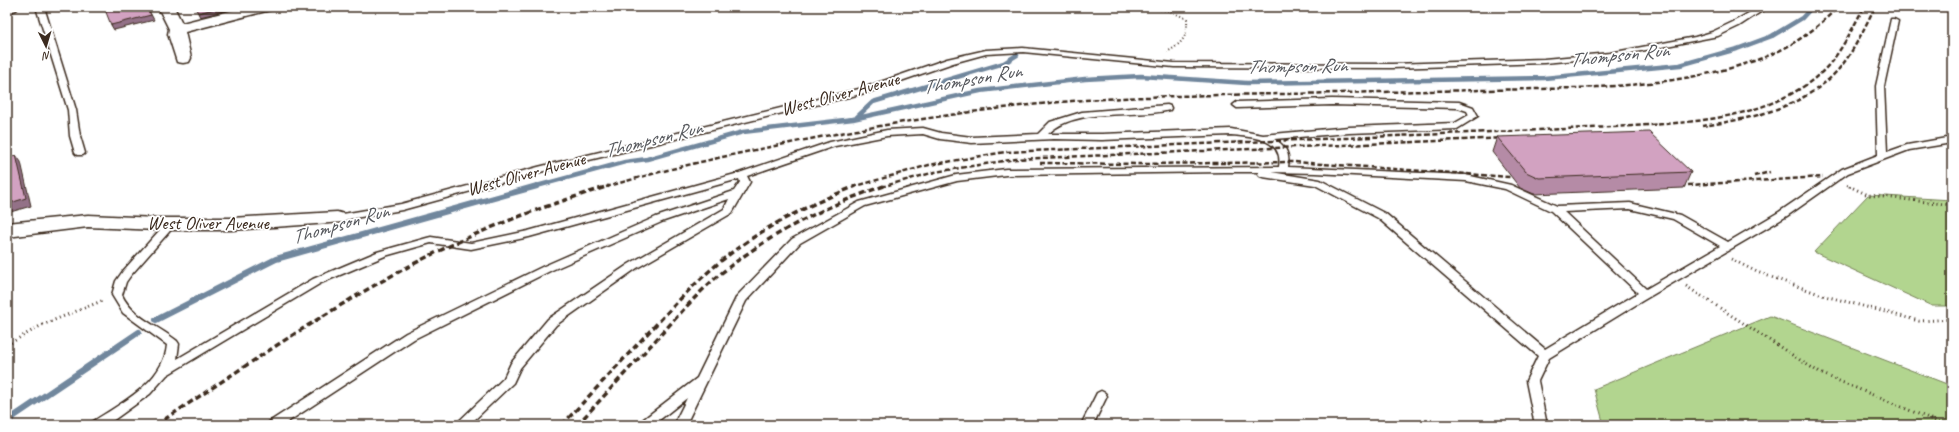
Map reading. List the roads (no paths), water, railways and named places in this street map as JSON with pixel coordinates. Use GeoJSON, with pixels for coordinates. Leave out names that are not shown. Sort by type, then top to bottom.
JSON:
{"type":"FeatureCollection","features":[{"type":"Feature","properties":{"kind":"street"},"geometry":{"type":"LineString","coordinates":[[166,7],[177,29],[176,34],[183,58]]}},
{"type":"Feature","properties":{"kind":"street"},"geometry":{"type":"LineString","coordinates":[[177,29],[265,7]]}},
{"type":"Feature","properties":{"kind":"street","name":"West Oliver Avenue"},"geometry":{"type":"LineString","coordinates":[[7,230],[88,221],[171,224],[266,224],[337,218]]}},
{"type":"Feature","properties":{"kind":"lane"},"geometry":{"type":"LineString","coordinates":[[40,7],[72,110],[75,136],[80,153]]}},
{"type":"Feature","properties":{"kind":"lane","name":"West Oliver Avenue"},"geometry":{"type":"LineString","coordinates":[[337,218],[402,207],[541,169],[866,90],[967,56],[1003,50],[1088,55],[1150,63],[1202,65],[1392,66],[1579,58],[1641,50],[1715,34],[1736,24],[1764,7]]}},
{"type":"Feature","properties":{"kind":"lane"},"geometry":{"type":"LineString","coordinates":[[1883,157],[1880,86],[1894,21]]}},
{"type":"Feature","properties":{"kind":"lane"},"geometry":{"type":"LineString","coordinates":[[1236,105],[1332,102],[1459,105],[1470,109],[1474,116],[1457,126],[1348,130],[1263,138]]}},
{"type":"Feature","properties":{"kind":"lane"},"geometry":{"type":"LineString","coordinates":[[1040,136],[1053,124],[1082,115],[1167,108]]}},
{"type":"Feature","properties":{"kind":"lane"},"geometry":{"type":"LineString","coordinates":[[96,425],[136,397],[164,372],[317,281],[381,254],[431,240],[471,246],[528,234],[742,175],[833,144],[887,133],[923,131],[940,136],[972,140],[1040,136],[1102,137],[1231,132],[1273,140],[1280,147],[1286,162],[1283,169]]}},
{"type":"Feature","properties":{"kind":"lane"},"geometry":{"type":"LineString","coordinates":[[1541,425],[1532,381],[1544,355],[1672,278],[1783,214],[1845,171],[1907,148],[1952,140]]}},
{"type":"Feature","properties":{"kind":"lane"},"geometry":{"type":"LineString","coordinates":[[1224,169],[1317,182],[1382,216],[1544,355]]}},
{"type":"Feature","properties":{"kind":"lane"},"geometry":{"type":"LineString","coordinates":[[682,425],[741,299],[796,241],[862,204],[956,178],[1006,172],[1283,169],[1466,178],[1508,187],[1555,209],[1645,294]]}},
{"type":"Feature","properties":{"kind":"lane"},"geometry":{"type":"LineString","coordinates":[[461,425],[510,380],[514,366],[552,322],[633,266],[728,211],[745,182],[742,175]]}},
{"type":"Feature","properties":{"kind":"lane"},"geometry":{"type":"LineString","coordinates":[[273,425],[410,336],[548,268],[653,222],[738,193]]}},
{"type":"Feature","properties":{"kind":"lane"},"geometry":{"type":"LineString","coordinates":[[1555,209],[1630,206],[1676,217],[1728,246]]}},
{"type":"Feature","properties":{"kind":"lane"},"geometry":{"type":"LineString","coordinates":[[164,372],[174,356],[173,344],[161,334],[126,311],[117,295],[121,281],[127,273],[171,224]]}},
{"type":"Feature","properties":{"kind":"lane"},"geometry":{"type":"LineString","coordinates":[[644,425],[702,380]]}},
{"type":"Feature","properties":{"kind":"lane"},"geometry":{"type":"LineString","coordinates":[[1087,425],[1101,396]]}},
{"type":"Feature","properties":{"kind":"waterway","name":"Thompson Run"},"geometry":{"type":"LineString","coordinates":[[533,187],[625,162],[647,159],[743,132],[853,119],[980,91],[1085,79],[1141,76],[1247,83],[1544,78],[1680,65],[1737,49],[1772,36],[1802,18],[1812,7]]}},
{"type":"Feature","properties":{"kind":"waterway"},"geometry":{"type":"LineString","coordinates":[[857,117],[873,102],[1004,63],[1017,55]]}},
{"type":"Feature","properties":{"kind":"waterway","name":"Thompson Run"},"geometry":{"type":"LineString","coordinates":[[156,320],[276,259],[537,186]]}},
{"type":"Feature","properties":{"kind":"waterway","name":"Thompson Run"},"geometry":{"type":"LineString","coordinates":[[7,421],[139,332]]}},
{"type":"Feature","properties":{"kind":"railway"},"geometry":{"type":"LineString","coordinates":[[606,187],[651,174],[744,152],[825,136],[895,123],[1036,104],[1098,99],[1177,96],[1586,88],[1654,82],[1721,70],[1767,56],[1799,39],[1819,25],[1838,7]]}},
{"type":"Feature","properties":{"kind":"railway"},"geometry":{"type":"LineString","coordinates":[[855,186],[929,165],[1005,152],[1613,127],[1668,124],[1724,117],[1777,101],[1801,88],[1823,71],[1841,49],[1864,7]]}},
{"type":"Feature","properties":{"kind":"railway"},"geometry":{"type":"LineString","coordinates":[[1702,126],[1739,120],[1775,110],[1793,103],[1809,94],[1824,83],[1844,63],[1875,7]]}},
{"type":"Feature","properties":{"kind":"railway"},"geometry":{"type":"LineString","coordinates":[[882,187],[935,172],[1016,159],[1507,138]]}},
{"type":"Feature","properties":{"kind":"railway"},"geometry":{"type":"LineString","coordinates":[[1040,163],[1143,164],[1294,162],[1524,178]]}},
{"type":"Feature","properties":{"kind":"railway"},"geometry":{"type":"LineString","coordinates":[[1754,176],[1770,172]]}},
{"type":"Feature","properties":{"kind":"railway"},"geometry":{"type":"LineString","coordinates":[[1673,186],[1823,177]]}},
{"type":"Feature","properties":{"kind":"railway"},"geometry":{"type":"LineString","coordinates":[[156,425],[294,334],[364,291],[400,271],[458,242],[500,224],[565,200],[609,186]]}},
{"type":"Feature","properties":{"kind":"railway"},"geometry":{"type":"LineString","coordinates":[[562,425],[683,296],[721,261],[752,238],[786,218],[820,201],[855,186]]}},
{"type":"Feature","properties":{"kind":"railway"},"geometry":{"type":"LineString","coordinates":[[577,425],[692,301],[719,275],[757,247],[797,223],[818,212],[882,187]]}}]}
